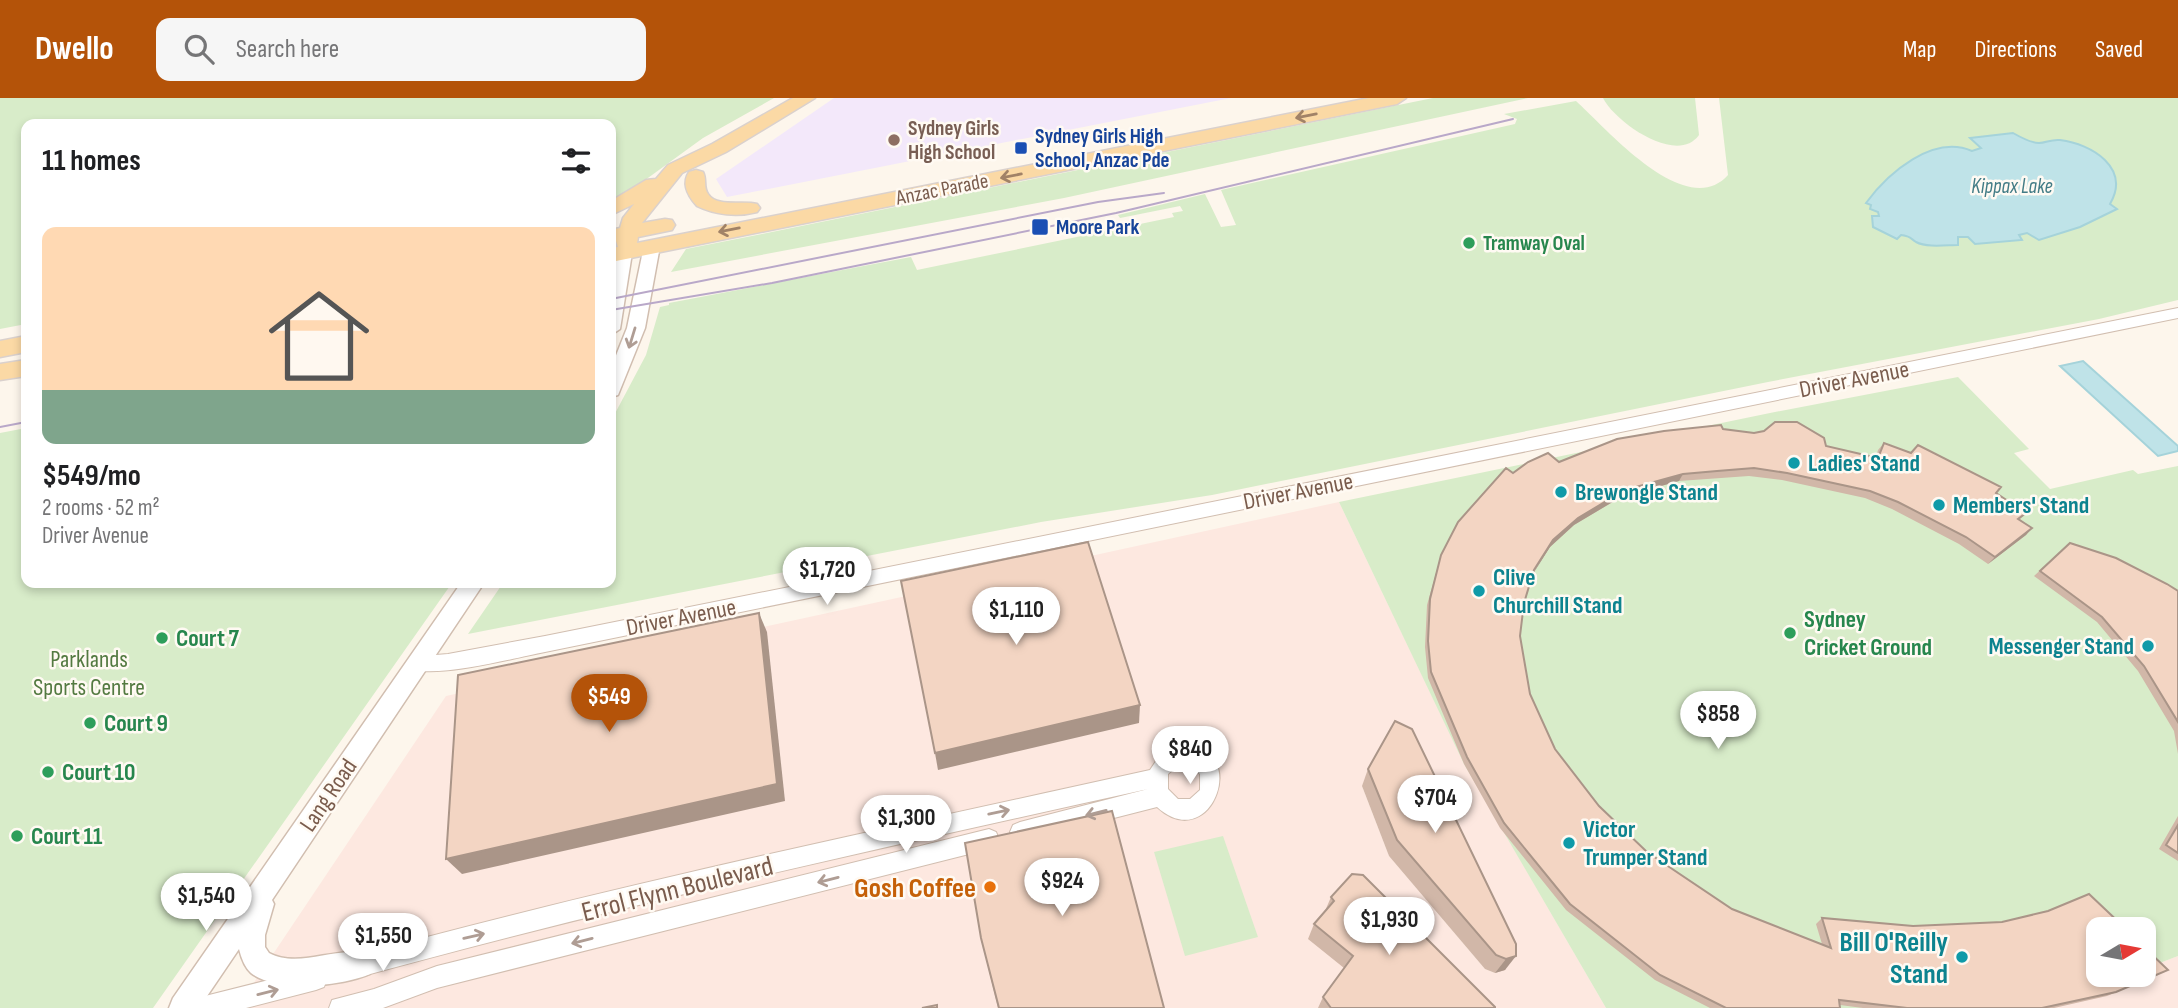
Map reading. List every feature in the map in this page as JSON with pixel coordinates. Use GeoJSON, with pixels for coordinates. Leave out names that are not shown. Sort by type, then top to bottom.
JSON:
{"type":"FeatureCollection","features":[{"type":"Feature","properties":{"kind":"main road"},"geometry":{"type":"LineString","coordinates":[[616,206],[675,169],[719,148],[806,98]]}},
{"type":"Feature","properties":{"kind":"main road","name":"Anzac Parade"},"geometry":{"type":"LineString","coordinates":[[654,237],[750,208],[1312,98]]}},
{"type":"Feature","properties":{"kind":"main road","name":"Anzac Parade"},"geometry":{"type":"LineString","coordinates":[[618,244],[1397,98]]}},
{"type":"Feature","properties":{"kind":"main road"},"geometry":{"type":"LineString","coordinates":[[654,237],[663,209],[719,148]]}},
{"type":"Feature","properties":{"kind":"main road"},"geometry":{"type":"LineString","coordinates":[[618,244],[633,218],[675,169]]}},
{"type":"Feature","properties":{"kind":"main road"},"geometry":{"type":"LineString","coordinates":[[696,176],[695,189],[702,201],[718,207],[750,208]]}},
{"type":"Feature","properties":{"kind":"main road"},"geometry":{"type":"LineString","coordinates":[[0,349],[21,345]]}},
{"type":"Feature","properties":{"kind":"main road"},"geometry":{"type":"LineString","coordinates":[[0,372],[21,369]]}},
{"type":"Feature","properties":{"kind":"street"},"geometry":{"type":"LineString","coordinates":[[616,378],[636,328],[654,237]]}},
{"type":"Feature","properties":{"kind":"street"},"geometry":{"type":"LineString","coordinates":[[616,268],[618,244]]}},
{"type":"Feature","properties":{"kind":"street","name":"Driver Avenue"},"geometry":{"type":"LineString","coordinates":[[418,663],[448,662],[559,641],[2178,313]]}},
{"type":"Feature","properties":{"kind":"street","name":"Lang Road"},"geometry":{"type":"LineString","coordinates":[[183,1008],[469,588]]}},
{"type":"Feature","properties":{"kind":"street","name":"Errol Flynn Boulevard"},"geometry":{"type":"LineString","coordinates":[[201,1008],[361,965],[826,852],[1159,787],[437,977],[374,1000],[340,1008]]}},
{"type":"Feature","properties":{"kind":"street"},"geometry":{"type":"LineString","coordinates":[[268,885],[252,941],[252,952],[257,961],[275,972],[361,965]]}},
{"type":"Feature","properties":{"kind":"shaded area","name":"Sydney Girls High School"},"geometry":{"type":"Polygon","coordinates":[[[834,98],[1231,98],[727,197],[716,179],[834,98]]]}},
{"type":"Feature","properties":{"kind":"shaded area"},"geometry":{"type":"Polygon","coordinates":[[[1339,502],[1464,763],[1606,1008],[237,1008],[446,696],[1339,502]],[[1362,786],[1389,856],[1485,969],[1495,973],[1504,970],[1505,958],[1362,786]]]}},
{"type":"Feature","properties":{"kind":"shaded area"},"geometry":{"type":"Polygon","coordinates":[[[2178,956],[2178,1008],[2035,1008],[2104,987],[2156,987],[2156,964],[2178,956]]]}},
{"type":"Feature","properties":{"kind":"green space"},"geometry":{"type":"Polygon","coordinates":[[[0,98],[774,98],[703,138],[641,183],[616,212],[616,119],[21,119],[21,325],[0,329],[0,98]]]}},
{"type":"Feature","properties":{"kind":"green space"},"geometry":{"type":"Polygon","coordinates":[[[1433,98],[1528,98],[1064,198],[671,272],[686,249],[1433,98]]]}},
{"type":"Feature","properties":{"kind":"green space"},"geometry":{"type":"Polygon","coordinates":[[[1603,98],[1695,98],[1699,135],[1689,143],[1676,146],[1662,143],[1633,128],[1610,108],[1603,98]]]}},
{"type":"Feature","properties":{"kind":"green space"},"geometry":{"type":"Polygon","coordinates":[[[1719,98],[2178,98],[2178,300],[2099,319],[1768,382],[1212,495],[1041,522],[468,634],[500,588],[616,588],[616,412],[646,355],[660,307],[669,303],[911,257],[917,270],[1174,217],[1172,213],[1183,211],[1180,206],[1120,218],[1118,215],[1205,194],[1221,227],[1236,225],[1221,190],[1515,124],[1517,119],[1504,114],[1576,101],[1626,149],[1669,179],[1691,187],[1711,186],[1728,175],[1719,98]]]}},
{"type":"Feature","properties":{"kind":"green space","name":"Sydney Cricket Ground"},"geometry":{"type":"Polygon","coordinates":[[[1958,377],[2029,449],[2014,453],[2050,489],[2133,470],[2138,474],[2178,466],[2178,956],[2156,964],[2156,917],[2086,917],[2086,981],[2035,1008],[1606,1008],[1464,764],[1339,502],[1958,377]]]}},
{"type":"Feature","properties":{"kind":"green space","name":"Parklands Sports Centre"},"geometry":{"type":"Polygon","coordinates":[[[21,429],[21,588],[448,588],[153,1008],[0,1008],[0,433],[21,429]]]}},
{"type":"Feature","properties":{"kind":"green space"},"geometry":{"type":"Polygon","coordinates":[[[1223,836],[1258,937],[1185,956],[1154,852],[1223,836]]]}},
{"type":"Feature","properties":{"kind":"water","name":"Kippax Lake"},"geometry":{"type":"Polygon","coordinates":[[[2013,133],[2036,143],[2057,140],[2072,142],[2105,160],[2116,179],[2110,204],[2117,209],[2080,227],[2039,240],[2027,233],[2019,235],[2022,240],[1975,244],[1968,237],[1958,237],[1958,245],[1931,246],[1904,235],[1897,239],[1873,227],[1872,216],[1879,216],[1878,212],[1870,209],[1871,205],[1866,203],[1886,180],[1913,159],[1942,148],[1957,147],[1972,151],[1981,148],[1970,138],[2013,133]]]}},
{"type":"Feature","properties":{"kind":"water"},"geometry":{"type":"Polygon","coordinates":[[[2083,361],[2178,446],[2178,451],[2158,456],[2060,366],[2083,361]]]}},
{"type":"Feature","properties":{"kind":"building"},"geometry":{"type":"Polygon","coordinates":[[[1775,422],[1797,422],[1824,438],[1826,446],[1878,458],[1884,443],[1911,453],[1918,445],[2001,487],[1996,493],[2026,513],[2018,519],[2032,528],[1995,557],[1966,537],[1898,502],[1870,491],[1754,468],[1683,474],[1625,490],[1578,518],[1553,540],[1534,570],[1524,603],[1520,636],[1530,694],[1555,749],[1599,806],[1647,852],[1732,909],[1831,948],[1822,918],[1913,926],[2002,922],[2048,911],[2089,894],[2113,917],[2086,917],[2086,987],[2128,987],[2042,1008],[1907,1008],[1839,1000],[1840,1008],[1726,1008],[1660,975],[1570,904],[1504,823],[1467,757],[1431,672],[1428,641],[1430,599],[1441,555],[1458,522],[1506,468],[1513,473],[1528,462],[1548,453],[1559,462],[1617,439],[1721,425],[1723,429],[1754,433],[1764,431],[1775,422]]]}},
{"type":"Feature","properties":{"kind":"building"},"geometry":{"type":"Polygon","coordinates":[[[1088,542],[1140,705],[935,753],[901,581],[1088,542]]]}},
{"type":"Feature","properties":{"kind":"building","name":"Messenger Stand"},"geometry":{"type":"Polygon","coordinates":[[[2070,543],[2116,558],[2178,591],[2178,722],[2144,666],[2102,617],[2040,571],[2070,543]]]}},
{"type":"Feature","properties":{"kind":"building"},"geometry":{"type":"Polygon","coordinates":[[[759,613],[777,784],[446,859],[458,675],[759,613]]]}},
{"type":"Feature","properties":{"kind":"building"},"geometry":{"type":"Polygon","coordinates":[[[1395,721],[1412,729],[1516,944],[1516,956],[1506,959],[1496,955],[1397,840],[1368,769],[1395,721]]]}},
{"type":"Feature","properties":{"kind":"building"},"geometry":{"type":"Polygon","coordinates":[[[1112,811],[1164,1008],[999,1008],[981,938],[965,843],[1112,811]]]}},
{"type":"Feature","properties":{"kind":"building"},"geometry":{"type":"Polygon","coordinates":[[[2178,825],[2178,853],[2166,845],[2178,825]]]}},
{"type":"Feature","properties":{"kind":"building"},"geometry":{"type":"Polygon","coordinates":[[[1352,874],[1363,875],[1495,1008],[1331,1008],[1323,997],[1353,956],[1314,924],[1334,901],[1331,897],[1352,874]]]}},
{"type":"Feature","properties":{"kind":"building"},"geometry":{"type":"Polygon","coordinates":[[[2156,958],[2168,970],[2156,975],[2156,958]]]}},
{"type":"Feature","properties":{"kind":"tram line"},"geometry":{"type":"LineString","coordinates":[[616,309],[772,283],[1116,213],[1513,119]]}},
{"type":"Feature","properties":{"kind":"tram line"},"geometry":{"type":"LineString","coordinates":[[616,298],[1098,202],[1164,193]]}},
{"type":"Feature","properties":{"kind":"tram line"},"geometry":{"type":"LineString","coordinates":[[0,427],[21,423]]}},
{"type":"Feature","properties":{"kind":"place","name":"Sydney Girls High School"},"geometry":{"type":"Point","coordinates":[894,140]}},
{"type":"Feature","properties":{"kind":"place","name":"Sydney Girls High School, Anzac Pde"},"geometry":{"type":"Point","coordinates":[1021,148]}},
{"type":"Feature","properties":{"kind":"place","name":"Moore Park"},"geometry":{"type":"Point","coordinates":[1040,227]}},
{"type":"Feature","properties":{"kind":"place","name":"Tramway Oval"},"geometry":{"type":"Point","coordinates":[1469,243]}},
{"type":"Feature","properties":{"kind":"place","name":"Ladies' Stand"},"geometry":{"type":"Point","coordinates":[1794,463]}},
{"type":"Feature","properties":{"kind":"place","name":"Brewongle Stand"},"geometry":{"type":"Point","coordinates":[1561,492]}},
{"type":"Feature","properties":{"kind":"place","name":"Members' Stand"},"geometry":{"type":"Point","coordinates":[1939,505]}},
{"type":"Feature","properties":{"kind":"place","name":"Clive Churchill Stand"},"geometry":{"type":"Point","coordinates":[1479,591]}},
{"type":"Feature","properties":{"kind":"place","name":"Sydney Cricket Ground"},"geometry":{"type":"Point","coordinates":[1790,633]}},
{"type":"Feature","properties":{"kind":"place","name":"Court 7"},"geometry":{"type":"Point","coordinates":[162,638]}},
{"type":"Feature","properties":{"kind":"place","name":"Messenger Stand"},"geometry":{"type":"Point","coordinates":[2148,646]}},
{"type":"Feature","properties":{"kind":"place","name":"Court 9"},"geometry":{"type":"Point","coordinates":[90,723]}},
{"type":"Feature","properties":{"kind":"place","name":"Court 10"},"geometry":{"type":"Point","coordinates":[48,772]}},
{"type":"Feature","properties":{"kind":"place","name":"Court 11"},"geometry":{"type":"Point","coordinates":[17,836]}},
{"type":"Feature","properties":{"kind":"place","name":"Victor Trumper Stand"},"geometry":{"type":"Point","coordinates":[1569,843]}},
{"type":"Feature","properties":{"kind":"place","name":"Gosh Coffee"},"geometry":{"type":"Point","coordinates":[990,887]}},
{"type":"Feature","properties":{"kind":"place","name":"Bill O'Reilly Stand"},"geometry":{"type":"Point","coordinates":[1962,957]}}]}
